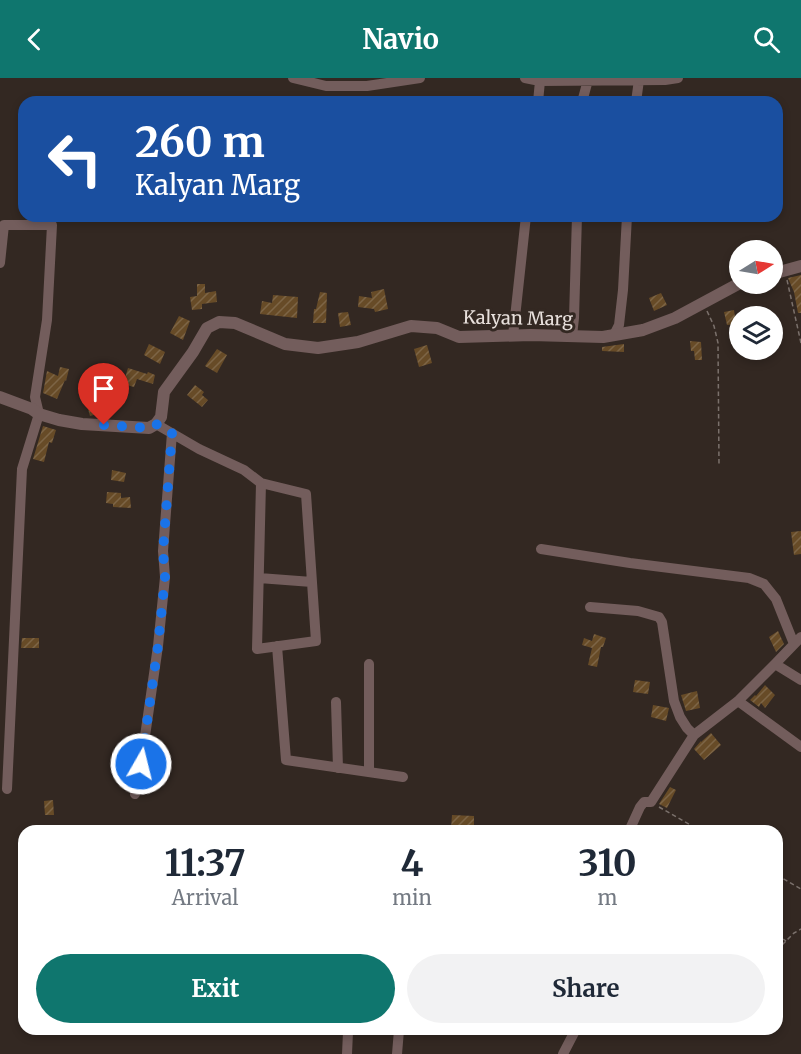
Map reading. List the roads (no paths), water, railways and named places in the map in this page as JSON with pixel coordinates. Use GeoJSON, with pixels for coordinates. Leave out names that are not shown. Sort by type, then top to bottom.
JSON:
{"type":"FeatureCollection","features":[{"type":"Feature","properties":{"kind":"street"},"geometry":{"type":"LineString","coordinates":[[293,78],[326,86],[367,86],[420,78]]}},
{"type":"Feature","properties":{"kind":"street"},"geometry":{"type":"LineString","coordinates":[[525,78],[540,81],[678,78]]}},
{"type":"Feature","properties":{"kind":"street"},"geometry":{"type":"LineString","coordinates":[[584,96],[588,80]]}},
{"type":"Feature","properties":{"kind":"street"},"geometry":{"type":"LineString","coordinates":[[637,96],[639,80]]}},
{"type":"Feature","properties":{"kind":"street"},"geometry":{"type":"LineString","coordinates":[[539,96],[540,81]]}},
{"type":"Feature","properties":{"kind":"street"},"geometry":{"type":"LineString","coordinates":[[513,336],[525,222]]}},
{"type":"Feature","properties":{"kind":"street"},"geometry":{"type":"LineString","coordinates":[[572,336],[578,222]]}},
{"type":"Feature","properties":{"kind":"street"},"geometry":{"type":"LineString","coordinates":[[614,335],[619,325],[623,290],[627,222]]}},
{"type":"Feature","properties":{"kind":"street"},"geometry":{"type":"LineString","coordinates":[[0,263],[2,225],[52,225],[47,320],[35,397],[39,414],[22,469],[7,789]]}},
{"type":"Feature","properties":{"kind":"street"},"geometry":{"type":"LineString","coordinates":[[783,271],[801,266]]}},
{"type":"Feature","properties":{"kind":"street","name":"Kalyan Marg"},"geometry":{"type":"LineString","coordinates":[[156,424],[161,417],[164,392],[207,328],[219,322],[235,323],[285,344],[318,348],[358,342],[411,326],[437,328],[459,337],[603,337],[643,330],[675,318],[729,289]]}},
{"type":"Feature","properties":{"kind":"street"},"geometry":{"type":"LineString","coordinates":[[0,397],[32,408],[39,414],[82,424],[149,428],[156,424],[199,449],[244,470],[261,483],[306,494],[316,641],[257,649],[261,483]]}},
{"type":"Feature","properties":{"kind":"street"},"geometry":{"type":"LineString","coordinates":[[135,794],[158,646],[165,577],[163,551],[172,433]]}},
{"type":"Feature","properties":{"kind":"street"},"geometry":{"type":"LineString","coordinates":[[541,549],[749,578],[764,584],[776,598],[797,640],[738,701],[694,735],[651,802],[644,802],[640,807],[632,825]]}},
{"type":"Feature","properties":{"kind":"street"},"geometry":{"type":"LineString","coordinates":[[259,578],[312,582]]}},
{"type":"Feature","properties":{"kind":"street"},"geometry":{"type":"LineString","coordinates":[[590,607],[638,611],[659,617],[662,622],[674,701],[680,717],[694,735]]}},
{"type":"Feature","properties":{"kind":"street"},"geometry":{"type":"LineString","coordinates":[[277,646],[286,760],[403,777]]}},
{"type":"Feature","properties":{"kind":"street"},"geometry":{"type":"LineString","coordinates":[[369,664],[369,772]]}},
{"type":"Feature","properties":{"kind":"street"},"geometry":{"type":"LineString","coordinates":[[776,664],[801,680]]}},
{"type":"Feature","properties":{"kind":"street"},"geometry":{"type":"LineString","coordinates":[[738,701],[801,747]]}},
{"type":"Feature","properties":{"kind":"street"},"geometry":{"type":"LineString","coordinates":[[336,702],[338,768]]}},
{"type":"Feature","properties":{"kind":"street"},"geometry":{"type":"LineString","coordinates":[[347,1054],[348,1035]]}},
{"type":"Feature","properties":{"kind":"street"},"geometry":{"type":"LineString","coordinates":[[397,1054],[399,1035]]}},
{"type":"Feature","properties":{"kind":"street"},"geometry":{"type":"LineString","coordinates":[[563,1054],[573,1035]]}}]}
